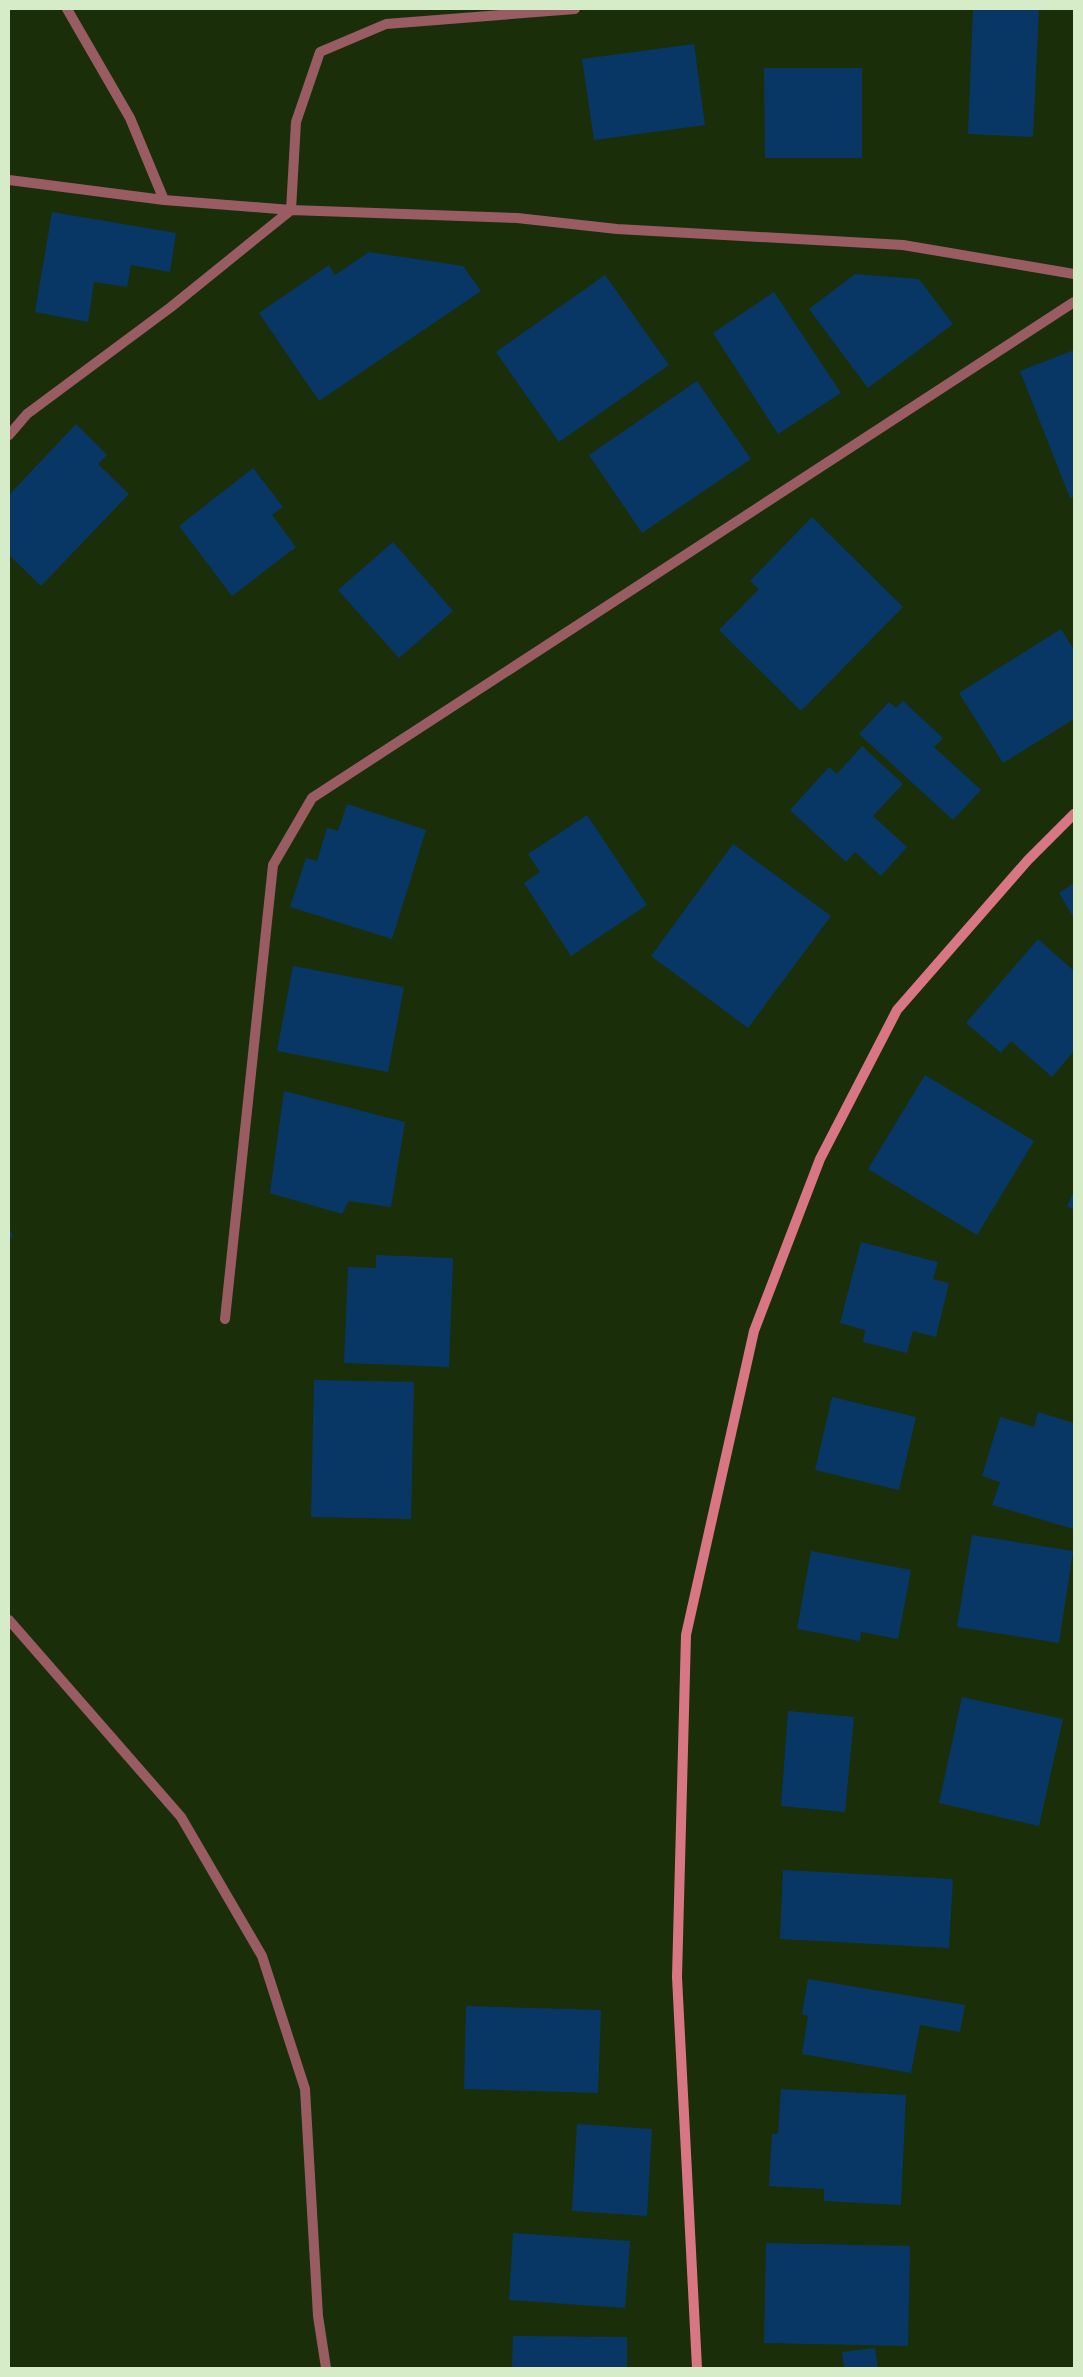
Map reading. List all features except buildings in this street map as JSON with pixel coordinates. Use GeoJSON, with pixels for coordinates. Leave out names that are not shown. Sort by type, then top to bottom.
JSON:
{"type":"FeatureCollection","features":[{"type":"Feature","properties":{"kind":"main road"},"geometry":{"type":"LineString","coordinates":[[697,2368],[677,1977],[686,1635],[754,1331],[820,1159],[897,1010],[1028,860],[1074,814]]}},
{"type":"Feature","properties":{"kind":"street"},"geometry":{"type":"LineString","coordinates":[[67,9],[130,118],[164,200]]}},
{"type":"Feature","properties":{"kind":"street"},"geometry":{"type":"LineString","coordinates":[[9,435],[27,414],[172,307],[291,210],[296,122],[320,52],[386,24],[575,9]]}},
{"type":"Feature","properties":{"kind":"street"},"geometry":{"type":"LineString","coordinates":[[9,180],[164,200],[291,210],[517,218],[617,229],[903,245],[1074,274]]}},
{"type":"Feature","properties":{"kind":"street"},"geometry":{"type":"LineString","coordinates":[[225,1319],[273,865],[312,798],[1074,302]]}},
{"type":"Feature","properties":{"kind":"street"},"geometry":{"type":"LineString","coordinates":[[9,1620],[180,1817],[262,1956],[305,2089],[318,2316],[326,2368]]}}]}
